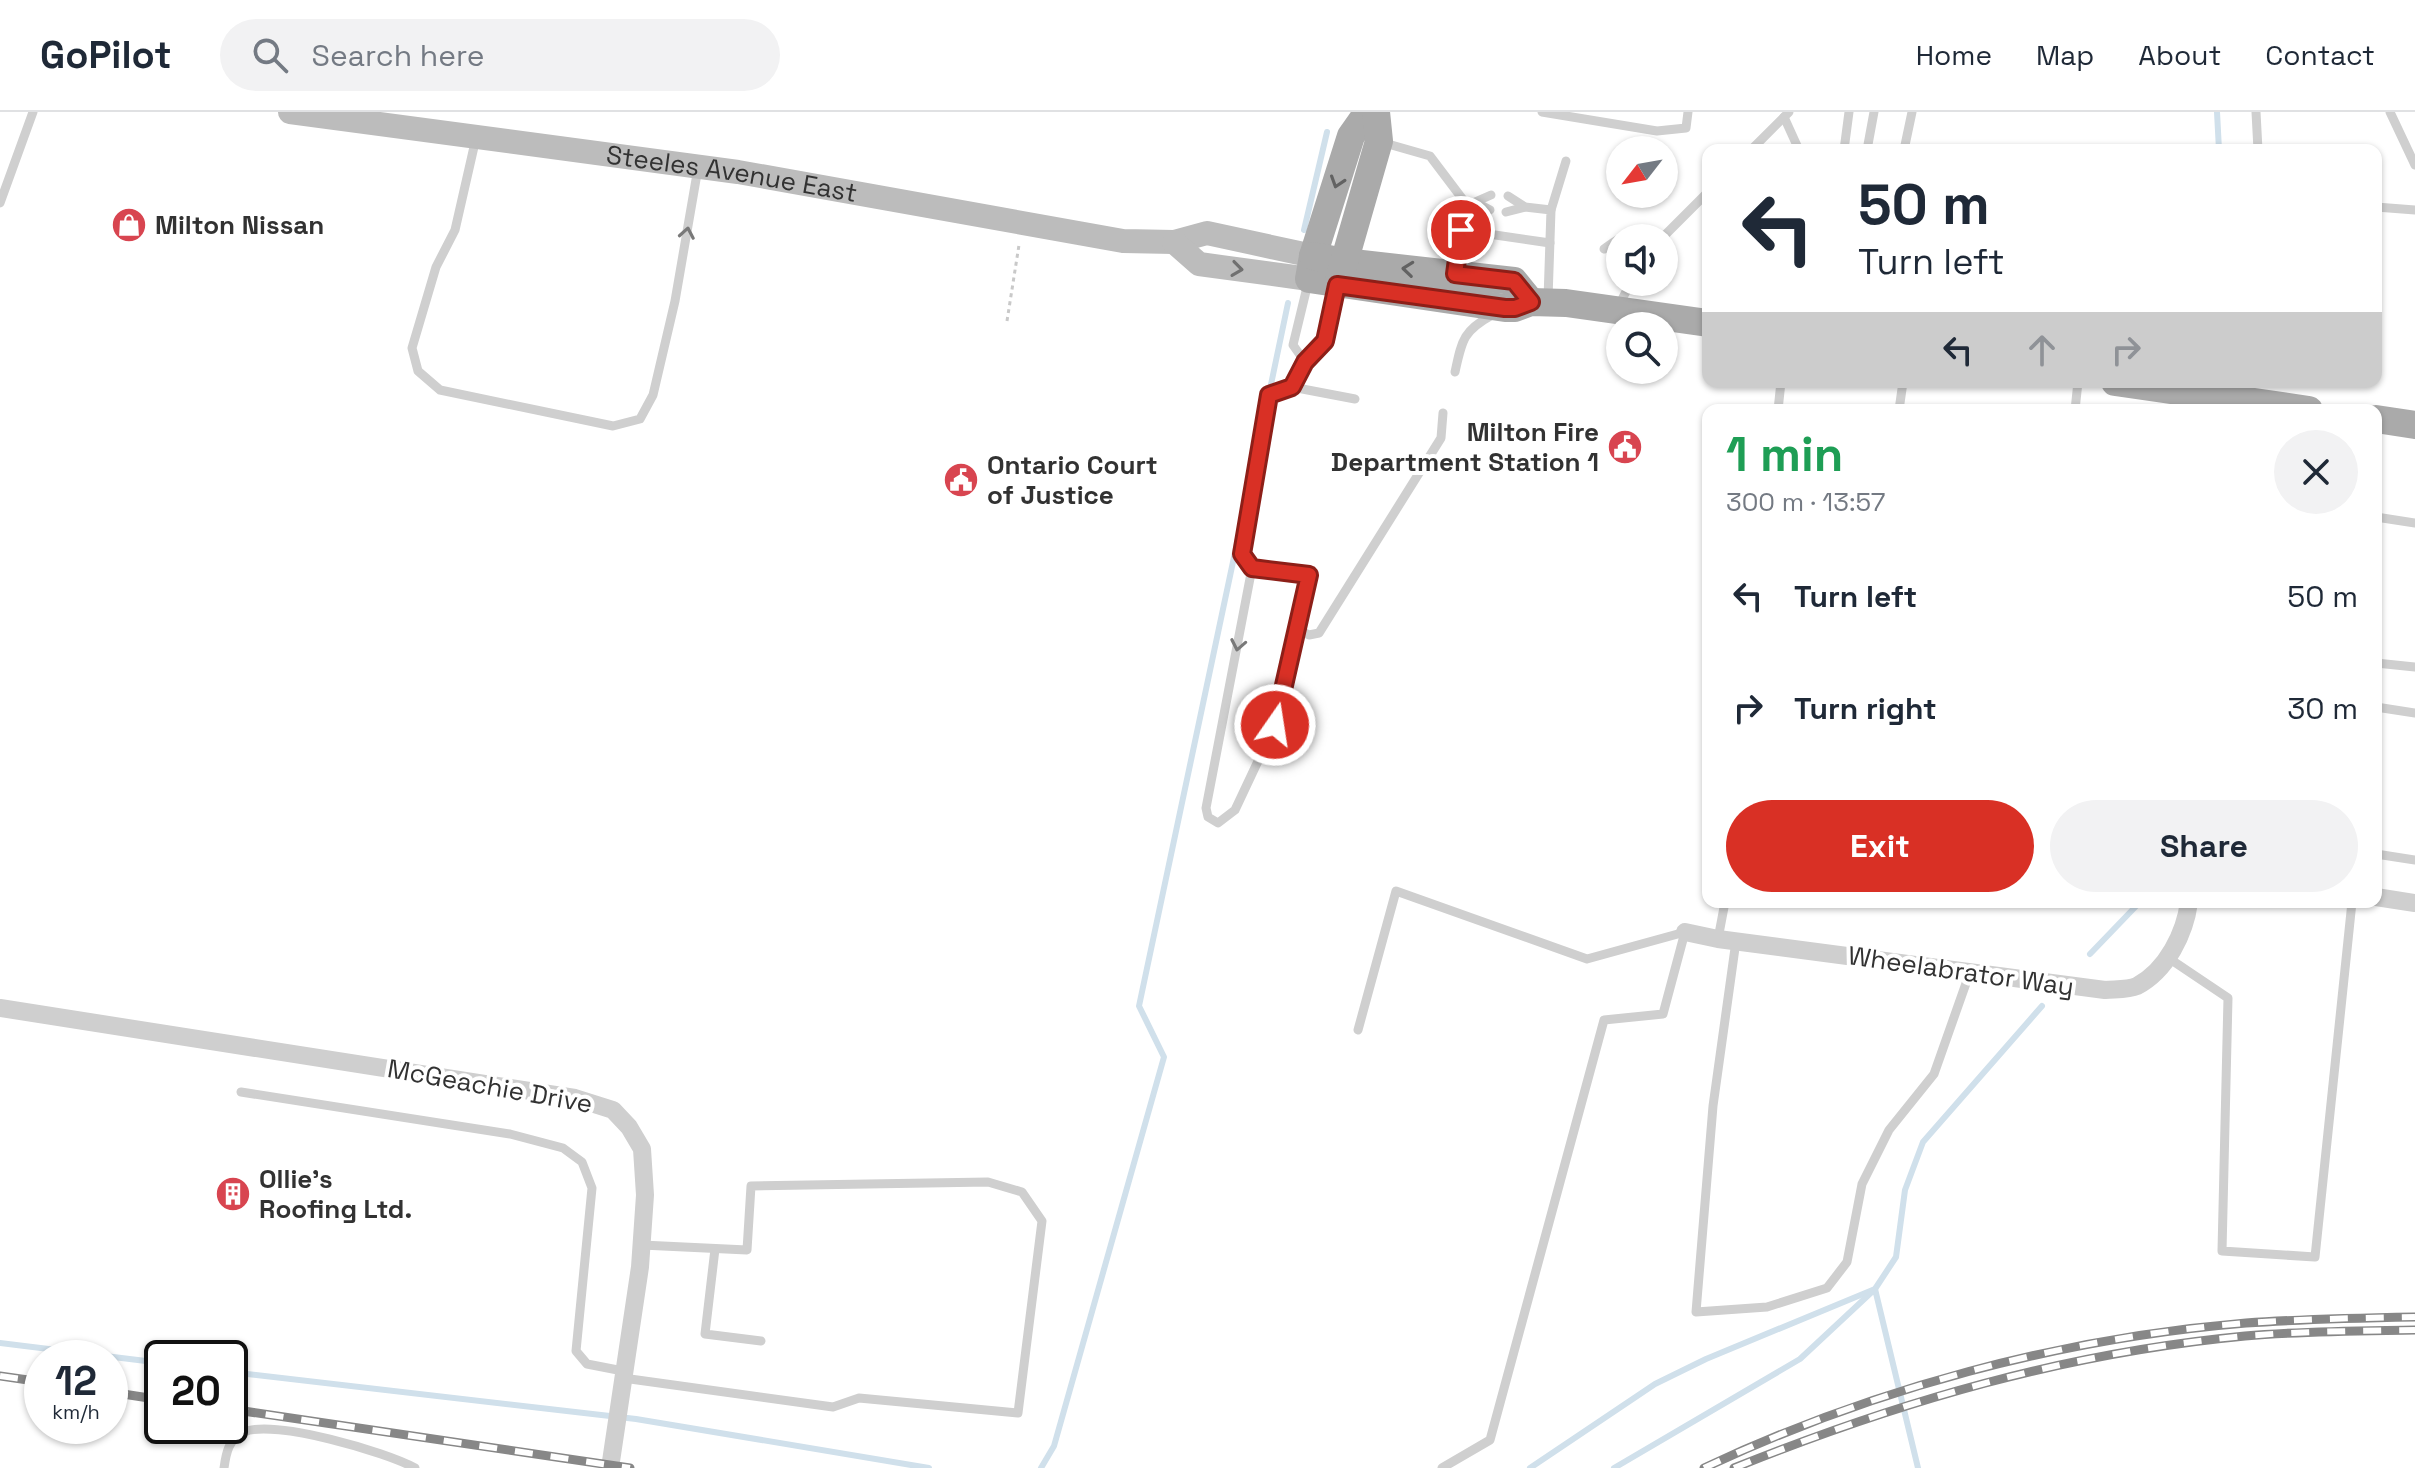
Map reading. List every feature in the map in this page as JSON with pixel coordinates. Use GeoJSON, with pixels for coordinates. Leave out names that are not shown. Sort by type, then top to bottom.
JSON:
{"type":"FeatureCollection","features":[{"type":"Feature","properties":{"kind":"main road","name":"Steeles Avenue East"},"geometry":{"type":"LineString","coordinates":[[290,112],[699,166],[1123,241],[1174,242],[1199,264],[1311,268],[1528,304],[1616,310],[1702,322]]}},
{"type":"Feature","properties":{"kind":"main road"},"geometry":{"type":"LineString","coordinates":[[1311,268],[1351,136],[1368,112]]}},
{"type":"Feature","properties":{"kind":"main road"},"geometry":{"type":"LineString","coordinates":[[1341,274],[1379,141],[1376,112]]}},
{"type":"Feature","properties":{"kind":"main road","name":"Steeles Avenue East"},"geometry":{"type":"LineString","coordinates":[[1341,274],[1455,274],[1514,281],[1528,304]]}},
{"type":"Feature","properties":{"kind":"main road"},"geometry":{"type":"LineString","coordinates":[[2151,388],[2246,404]]}},
{"type":"Feature","properties":{"kind":"main road"},"geometry":{"type":"LineString","coordinates":[[2382,420],[2415,425]]}},
{"type":"Feature","properties":{"kind":"street"},"geometry":{"type":"LineString","coordinates":[[2382,898],[2415,903]]}},
{"type":"Feature","properties":{"kind":"street","name":"Wheelabrator Way"},"geometry":{"type":"LineString","coordinates":[[1685,932],[2105,990],[2137,986],[2167,957],[2186,926],[2188,908]]}},
{"type":"Feature","properties":{"kind":"street","name":"McGeachie Drive"},"geometry":{"type":"LineString","coordinates":[[0,1008],[561,1095],[613,1110],[629,1127],[642,1149],[645,1195],[642,1245],[610,1468]]}},
{"type":"Feature","properties":{"kind":"lane"},"geometry":{"type":"LineString","coordinates":[[0,203],[33,112]]}},
{"type":"Feature","properties":{"kind":"lane"},"geometry":{"type":"LineString","coordinates":[[1542,112],[1657,131],[1686,128],[1688,112]]}},
{"type":"Feature","properties":{"kind":"lane"},"geometry":{"type":"LineString","coordinates":[[1845,144],[1849,112]]}},
{"type":"Feature","properties":{"kind":"lane"},"geometry":{"type":"LineString","coordinates":[[1868,144],[1874,112]]}},
{"type":"Feature","properties":{"kind":"lane"},"geometry":{"type":"LineString","coordinates":[[1905,144],[1912,112]]}},
{"type":"Feature","properties":{"kind":"lane"},"geometry":{"type":"LineString","coordinates":[[2256,112],[2258,144]]}},
{"type":"Feature","properties":{"kind":"lane"},"geometry":{"type":"LineString","coordinates":[[2390,112],[2415,165]]}},
{"type":"Feature","properties":{"kind":"lane"},"geometry":{"type":"LineString","coordinates":[[1757,144],[1786,114],[1797,144]]}},
{"type":"Feature","properties":{"kind":"lane"},"geometry":{"type":"LineString","coordinates":[[476,138],[455,230],[436,267],[412,348],[418,371],[440,390],[613,426],[640,419],[653,395],[675,301],[699,166]]}},
{"type":"Feature","properties":{"kind":"lane"},"geometry":{"type":"LineString","coordinates":[[1379,141],[1430,156],[1470,202],[1490,210]]}},
{"type":"Feature","properties":{"kind":"lane"},"geometry":{"type":"LineString","coordinates":[[1455,372],[1467,331],[1476,323],[1528,304],[1550,243],[1551,210],[1566,161]]}},
{"type":"Feature","properties":{"kind":"lane"},"geometry":{"type":"LineString","coordinates":[[1470,202],[1491,195]]}},
{"type":"Feature","properties":{"kind":"lane"},"geometry":{"type":"LineString","coordinates":[[1508,196],[1525,207]]}},
{"type":"Feature","properties":{"kind":"lane"},"geometry":{"type":"LineString","coordinates":[[1676,224],[1702,198]]}},
{"type":"Feature","properties":{"kind":"lane"},"geometry":{"type":"LineString","coordinates":[[1455,274],[1461,230],[1470,202]]}},
{"type":"Feature","properties":{"kind":"lane"},"geometry":{"type":"LineString","coordinates":[[1506,212],[1525,207],[1551,210]]}},
{"type":"Feature","properties":{"kind":"lane"},"geometry":{"type":"LineString","coordinates":[[2382,207],[2415,210]]}},
{"type":"Feature","properties":{"kind":"lane"},"geometry":{"type":"LineString","coordinates":[[1461,230],[1550,243]]}},
{"type":"Feature","properties":{"kind":"lane"},"geometry":{"type":"LineString","coordinates":[[1305,362],[1293,345],[1311,268]]}},
{"type":"Feature","properties":{"kind":"lane"},"geometry":{"type":"LineString","coordinates":[[1292,387],[1305,362],[1325,341],[1341,274]]}},
{"type":"Feature","properties":{"kind":"lane"},"geometry":{"type":"LineString","coordinates":[[1616,310],[1624,296]]}},
{"type":"Feature","properties":{"kind":"lane"},"geometry":{"type":"LineString","coordinates":[[1252,568],[1309,575],[1275,725],[1235,810],[1218,823],[1208,817],[1206,808],[1252,568],[1242,554],[1243,539],[1269,395],[1292,387],[1355,399]]}},
{"type":"Feature","properties":{"kind":"lane"},"geometry":{"type":"LineString","coordinates":[[1297,629],[1309,635],[1319,633],[1441,438],[1443,413]]}},
{"type":"Feature","properties":{"kind":"lane"},"geometry":{"type":"LineString","coordinates":[[2382,518],[2415,523]]}},
{"type":"Feature","properties":{"kind":"lane"},"geometry":{"type":"LineString","coordinates":[[2382,664],[2415,667]]}},
{"type":"Feature","properties":{"kind":"lane"},"geometry":{"type":"LineString","coordinates":[[2382,708],[2415,713]]}},
{"type":"Feature","properties":{"kind":"lane"},"geometry":{"type":"LineString","coordinates":[[2382,855],[2415,860]]}},
{"type":"Feature","properties":{"kind":"lane"},"geometry":{"type":"LineString","coordinates":[[1358,1030],[1396,891],[1587,959],[1685,932]]}},
{"type":"Feature","properties":{"kind":"lane"},"geometry":{"type":"LineString","coordinates":[[1725,908],[1727,940],[1696,1312],[1767,1307],[1827,1288],[1847,1262],[1862,1184],[1889,1130],[1934,1074],[1970,972]]}},
{"type":"Feature","properties":{"kind":"lane"},"geometry":{"type":"LineString","coordinates":[[2167,957],[2228,998],[2222,1251],[2315,1257],[2351,908]]}},
{"type":"Feature","properties":{"kind":"lane"},"geometry":{"type":"LineString","coordinates":[[1442,1468],[1490,1440],[1604,1020],[1663,1014],[1685,932]]}},
{"type":"Feature","properties":{"kind":"lane"},"geometry":{"type":"LineString","coordinates":[[241,1092],[510,1134],[563,1148],[582,1162],[592,1188],[576,1351],[587,1364],[622,1382],[833,1407],[859,1398],[1018,1413],[1042,1221],[1022,1192],[988,1182],[751,1186],[747,1250],[642,1245]]}},
{"type":"Feature","properties":{"kind":"lane"},"geometry":{"type":"LineString","coordinates":[[715,1249],[705,1334],[761,1341]]}},
{"type":"Feature","properties":{"kind":"lane"},"geometry":{"type":"LineString","coordinates":[[224,1468],[226,1451],[232,1441],[245,1431],[269,1429],[355,1443],[415,1468]]}},
{"type":"Feature","properties":{"kind":"path"},"geometry":{"type":"LineString","coordinates":[[1007,321],[1022,223]]}},
{"type":"Feature","properties":{"kind":"waterway"},"geometry":{"type":"LineString","coordinates":[[2217,112],[2219,144]]}},
{"type":"Feature","properties":{"kind":"waterway"},"geometry":{"type":"LineString","coordinates":[[1304,230],[1327,132]]}},
{"type":"Feature","properties":{"kind":"waterway"},"geometry":{"type":"LineString","coordinates":[[1269,394],[1288,303]]}},
{"type":"Feature","properties":{"kind":"waterway"},"geometry":{"type":"LineString","coordinates":[[1041,1468],[1054,1446],[1164,1057],[1139,1006],[1248,491]]}},
{"type":"Feature","properties":{"kind":"waterway"},"geometry":{"type":"LineString","coordinates":[[2090,954],[2134,908]]}},
{"type":"Feature","properties":{"kind":"waterway"},"geometry":{"type":"LineString","coordinates":[[1530,1468],[1655,1384],[1706,1359],[1875,1289],[1896,1257],[1905,1190],[1923,1142],[2042,1006]]}},
{"type":"Feature","properties":{"kind":"waterway"},"geometry":{"type":"LineString","coordinates":[[1614,1468],[1800,1359],[1875,1289],[1918,1468]]}},
{"type":"Feature","properties":{"kind":"waterway"},"geometry":{"type":"LineString","coordinates":[[0,1343],[144,1361]]}},
{"type":"Feature","properties":{"kind":"waterway"},"geometry":{"type":"LineString","coordinates":[[248,1374],[636,1419],[929,1468]]}},
{"type":"Feature","properties":{"kind":"railway"},"geometry":{"type":"LineString","coordinates":[[1704,1468],[1834,1414],[1901,1391],[2038,1355],[2176,1330],[2246,1323],[2415,1317]]}},
{"type":"Feature","properties":{"kind":"railway"},"geometry":{"type":"LineString","coordinates":[[1734,1468],[1922,1401],[1985,1383],[2113,1354],[2245,1336],[2415,1330]]}},
{"type":"Feature","properties":{"kind":"railway"},"geometry":{"type":"LineString","coordinates":[[0,1376],[24,1379]]}},
{"type":"Feature","properties":{"kind":"railway"},"geometry":{"type":"LineString","coordinates":[[128,1395],[144,1397]]}},
{"type":"Feature","properties":{"kind":"railway"},"geometry":{"type":"LineString","coordinates":[[248,1412],[630,1468]]}},
{"type":"Feature","properties":{"kind":"place","name":"Milton Nissan"},"geometry":{"type":"Point","coordinates":[129,225]}},
{"type":"Feature","properties":{"kind":"place","name":"Milton Fire Department Station 1"},"geometry":{"type":"Point","coordinates":[1625,447]}},
{"type":"Feature","properties":{"kind":"place","name":"Ontario Court of Justice"},"geometry":{"type":"Point","coordinates":[961,480]}},
{"type":"Feature","properties":{"kind":"place","name":"Ollie's Roofing Ltd."},"geometry":{"type":"Point","coordinates":[233,1194]}},
{"type":"Feature","properties":{"kind":"route"},"geometry":{"type":"LineString","coordinates":[[1275,725],[1309,575],[1252,568],[1242,554],[1269,395],[1292,387],[1305,362],[1325,341],[1337,285],[1505,308],[1531,302],[1514,281],[1455,274],[1461,230]]}}]}
